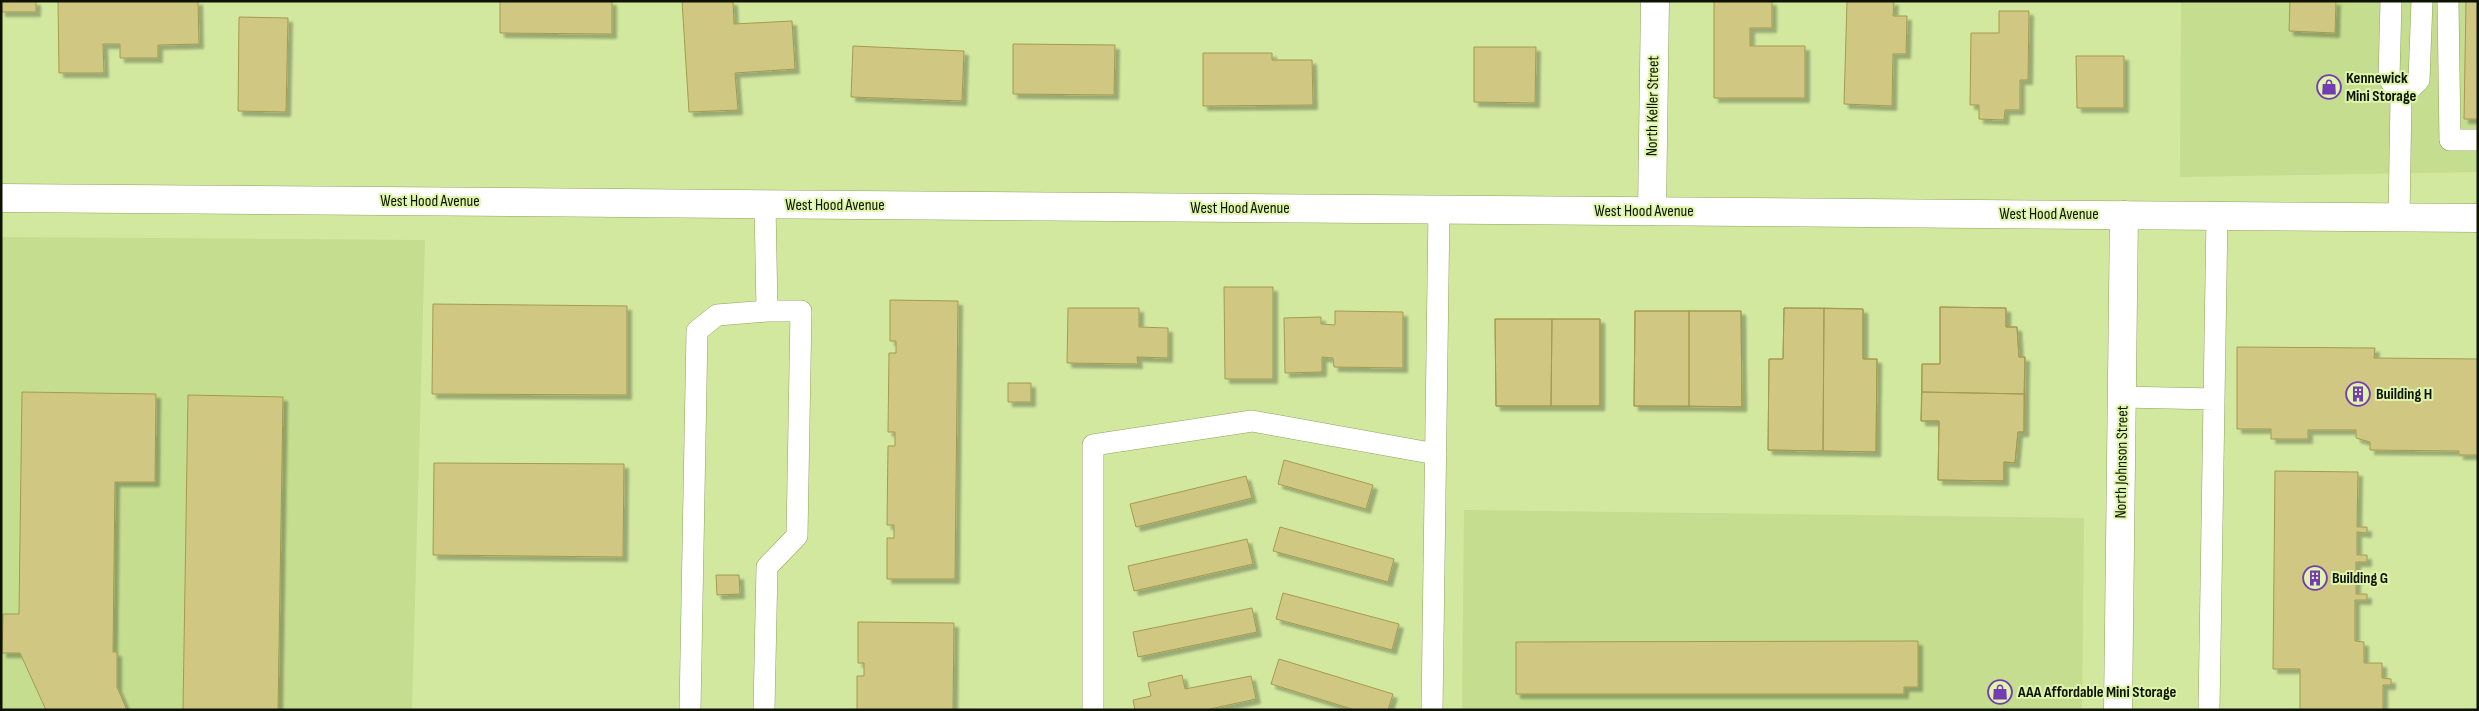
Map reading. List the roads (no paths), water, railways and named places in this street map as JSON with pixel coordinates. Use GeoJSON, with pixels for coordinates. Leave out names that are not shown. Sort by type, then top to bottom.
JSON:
{"type":"FeatureCollection","features":[{"type":"Feature","properties":{"kind":"street","name":"North Keller Street"},"geometry":{"type":"LineString","coordinates":[[1652,211],[1655,1]]}},
{"type":"Feature","properties":{"kind":"street","name":"West Hood Avenue"},"geometry":{"type":"LineString","coordinates":[[1,198],[2478,218]]}},
{"type":"Feature","properties":{"kind":"street","name":"North Johnson Street"},"geometry":{"type":"LineString","coordinates":[[2118,710],[2124,215]]}},
{"type":"Feature","properties":{"kind":"lane"},"geometry":{"type":"LineString","coordinates":[[2391,1],[2389,78],[2401,98],[2399,217]]}},
{"type":"Feature","properties":{"kind":"lane"},"geometry":{"type":"LineString","coordinates":[[2401,98],[2419,80],[2422,1]]}},
{"type":"Feature","properties":{"kind":"lane"},"geometry":{"type":"LineString","coordinates":[[2448,1],[2450,140],[2478,140]]}},
{"type":"Feature","properties":{"kind":"lane"},"geometry":{"type":"LineString","coordinates":[[765,204],[767,311]]}},
{"type":"Feature","properties":{"kind":"lane"},"geometry":{"type":"LineString","coordinates":[[1432,710],[1439,209]]}},
{"type":"Feature","properties":{"kind":"lane"},"geometry":{"type":"LineString","coordinates":[[2209,710],[2217,216]]}},
{"type":"Feature","properties":{"kind":"lane"},"geometry":{"type":"LineString","coordinates":[[690,710],[697,332],[717,315],[767,311],[801,311],[798,536],[767,567],[764,710]]}},
{"type":"Feature","properties":{"kind":"lane"},"geometry":{"type":"LineString","coordinates":[[2122,398],[2214,399]]}},
{"type":"Feature","properties":{"kind":"lane"},"geometry":{"type":"LineString","coordinates":[[1093,710],[1093,445],[1252,421],[1436,454]]}},
{"type":"Feature","properties":{"kind":"place","name":"Kennewick Mini Storage"},"geometry":{"type":"Point","coordinates":[2329,87]}},
{"type":"Feature","properties":{"kind":"place","name":"Building H"},"geometry":{"type":"Point","coordinates":[2358,394]}},
{"type":"Feature","properties":{"kind":"place","name":"Building G"},"geometry":{"type":"Point","coordinates":[2315,578]}},
{"type":"Feature","properties":{"kind":"place","name":"AAA Affordable Mini Storage"},"geometry":{"type":"Point","coordinates":[2000,692]}}]}
